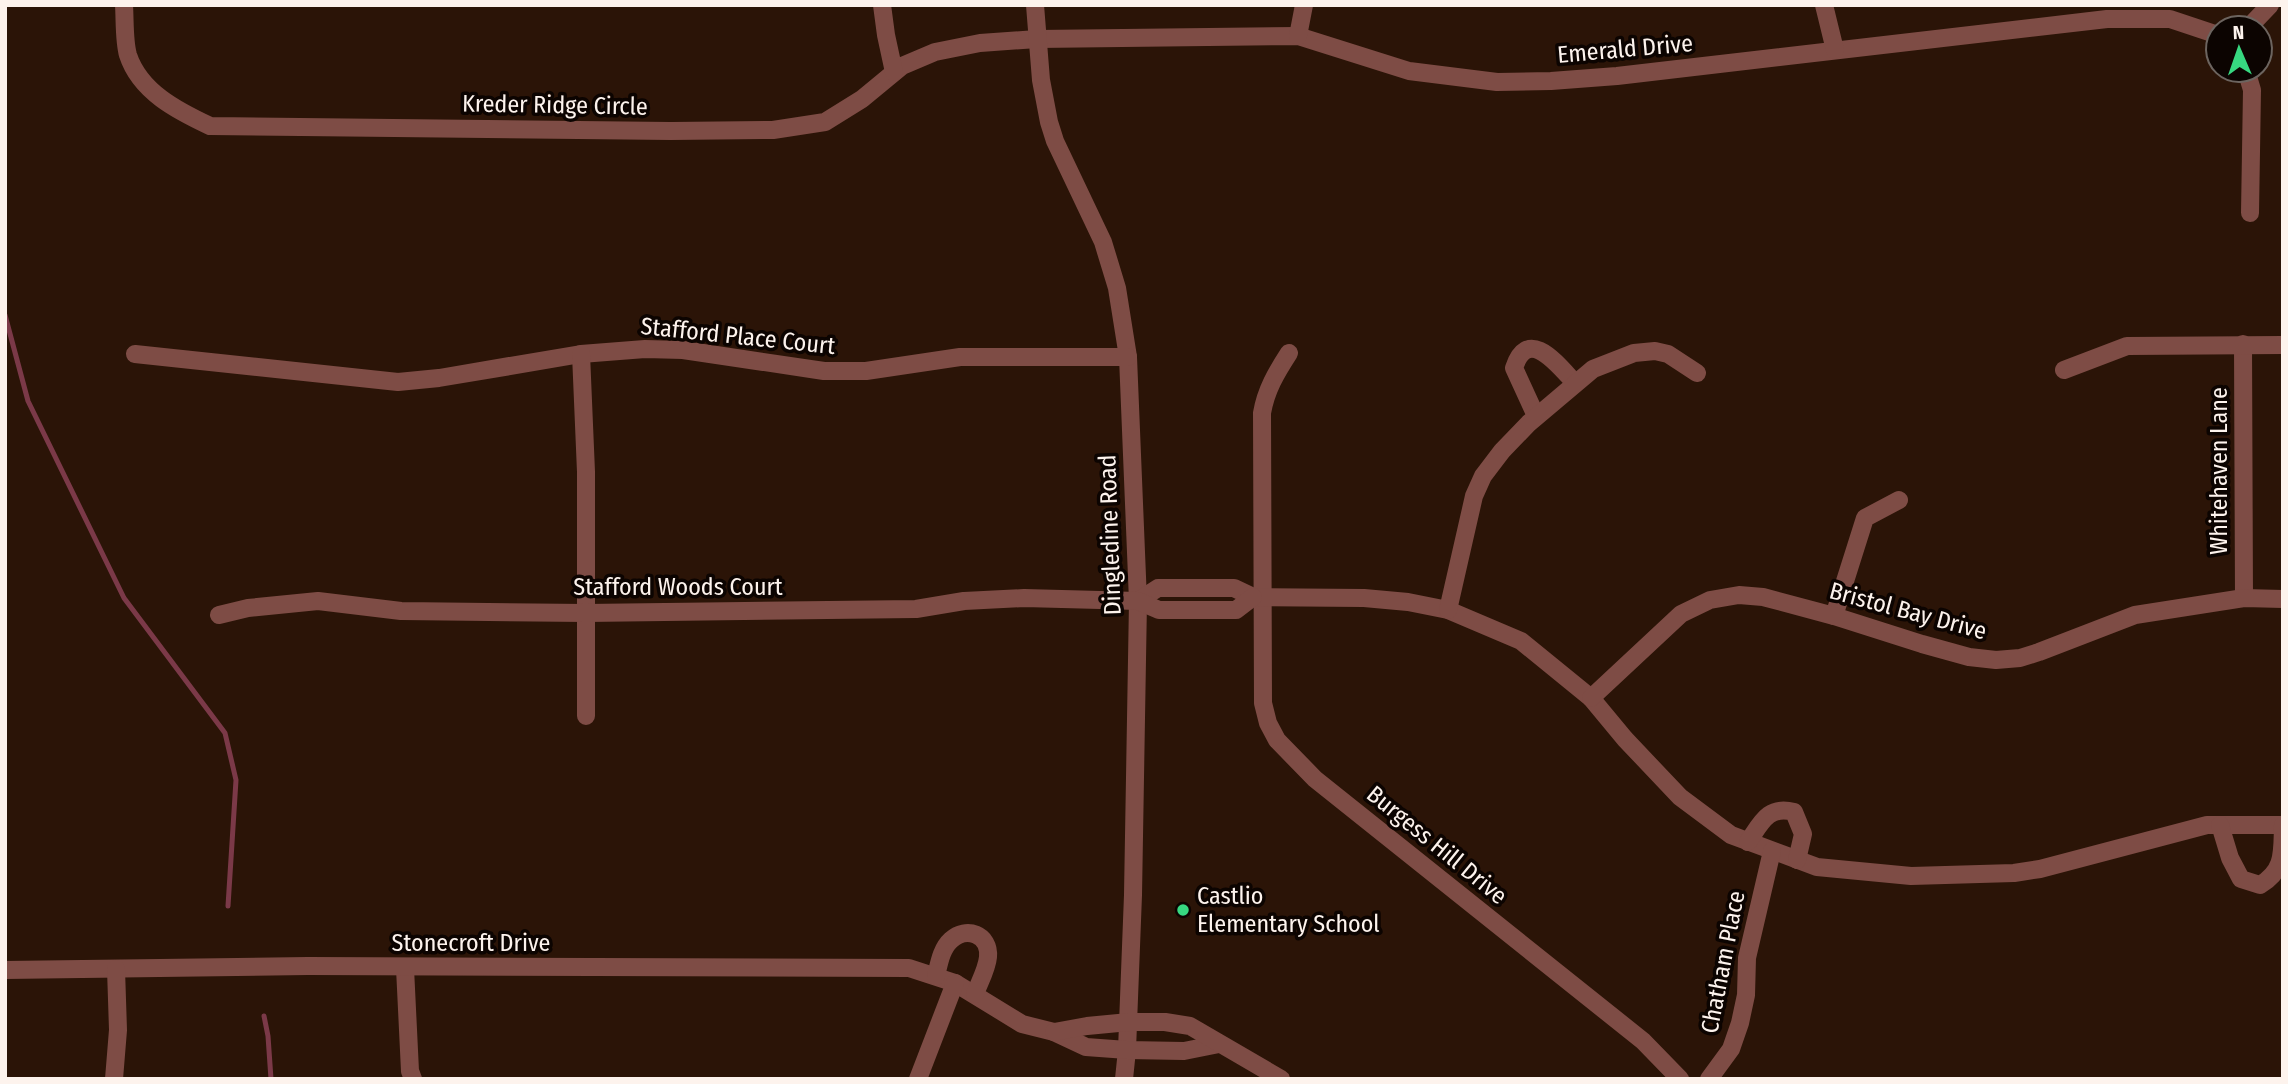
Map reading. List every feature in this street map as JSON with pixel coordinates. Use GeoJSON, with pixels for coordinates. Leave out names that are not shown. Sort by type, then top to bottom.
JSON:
{"type":"FeatureCollection","features":[{"type":"Feature","properties":{"kind":"street","name":"Kreder Ridge Circle"},"geometry":{"type":"LineString","coordinates":[[124,5],[128,54],[148,89],[183,114],[211,126],[774,130],[825,122],[862,99],[902,66],[935,52],[980,43],[1037,39]]}},
{"type":"Feature","properties":{"kind":"street"},"geometry":{"type":"LineString","coordinates":[[882,5],[894,72]]}},
{"type":"Feature","properties":{"kind":"street","name":"Dingledine Road"},"geometry":{"type":"LineString","coordinates":[[1035,5],[1041,80],[1049,122],[1055,141],[1103,243],[1117,288],[1128,357],[1138,601],[1133,895],[1128,1050],[1124,1079]]}},
{"type":"Feature","properties":{"kind":"street"},"geometry":{"type":"LineString","coordinates":[[1298,36],[1304,5]]}},
{"type":"Feature","properties":{"kind":"street"},"geometry":{"type":"LineString","coordinates":[[1824,5],[1835,50]]}},
{"type":"Feature","properties":{"kind":"street","name":"Emerald Drive"},"geometry":{"type":"LineString","coordinates":[[1037,39],[1298,36],[1409,71],[1497,82],[1617,76],[2108,19],[2170,19],[2204,30]]}},
{"type":"Feature","properties":{"kind":"street"},"geometry":{"type":"LineString","coordinates":[[2250,84],[2250,213]]}},
{"type":"Feature","properties":{"kind":"street","name":"Whitehaven Lane"},"geometry":{"type":"LineString","coordinates":[[2243,344],[2244,597]]}},
{"type":"Feature","properties":{"kind":"street"},"geometry":{"type":"LineString","coordinates":[[2064,370],[2127,346],[2283,345]]}},
{"type":"Feature","properties":{"kind":"street"},"geometry":{"type":"LineString","coordinates":[[1536,416],[1514,368],[1518,355],[1526,349],[1534,348],[1550,355],[1575,383]]}},
{"type":"Feature","properties":{"kind":"street","name":"Stafford Place Court"},"geometry":{"type":"LineString","coordinates":[[135,354],[398,382],[626,349],[683,350],[824,371],[893,368],[960,357],[1128,357]]}},
{"type":"Feature","properties":{"kind":"street"},"geometry":{"type":"LineString","coordinates":[[1448,610],[1474,496],[1483,476],[1502,451],[1536,416],[1592,369],[1634,352],[1655,351],[1668,354],[1698,373]]}},
{"type":"Feature","properties":{"kind":"street","name":"Burgess Hill Drive"},"geometry":{"type":"LineString","coordinates":[[1289,353],[1265,395],[1262,413],[1258,597],[1263,703],[1268,723],[1277,740],[1315,779],[1643,1041],[1680,1079]]}},
{"type":"Feature","properties":{"kind":"street"},"geometry":{"type":"LineString","coordinates":[[580,354],[586,472],[586,716]]}},
{"type":"Feature","properties":{"kind":"street"},"geometry":{"type":"LineString","coordinates":[[1834,616],[1866,518],[1899,500]]}},
{"type":"Feature","properties":{"kind":"street","name":"Bristol Bay Drive"},"geometry":{"type":"LineString","coordinates":[[1591,698],[1681,614],[1710,600],[1739,595],[1763,597],[1969,657],[1996,660],[2020,658],[2039,652],[2136,615],[2244,597],[2283,599]]}},
{"type":"Feature","properties":{"kind":"street"},"geometry":{"type":"LineString","coordinates":[[1258,597],[1364,597],[1408,602],[1448,610],[1521,641],[1591,698],[1625,739],[1680,797],[1731,835],[1817,867],[1911,876],[2014,873],[2040,869],[2207,825],[2220,825],[2283,825],[2281,863],[2273,877],[2260,885],[2241,878],[2230,858],[2220,825]]}},
{"type":"Feature","properties":{"kind":"street","name":"Stafford Woods Court"},"geometry":{"type":"LineString","coordinates":[[219,615],[248,608],[318,601],[401,611],[586,613],[892,610],[964,601],[1024,598],[1138,601],[1159,610],[1236,610],[1258,597]]}},
{"type":"Feature","properties":{"kind":"street"},"geometry":{"type":"LineString","coordinates":[[1748,842],[1773,812],[1794,812],[1803,834],[1797,860]]}},
{"type":"Feature","properties":{"kind":"street","name":"Chatham Place"},"geometry":{"type":"LineString","coordinates":[[1711,1078],[1731,1049],[1740,1023],[1746,995],[1747,957],[1772,851]]}},
{"type":"Feature","properties":{"kind":"street"},"geometry":{"type":"LineString","coordinates":[[936,976],[941,955],[949,942],[962,932],[974,933],[982,938],[987,947],[988,958],[975,994]]}},
{"type":"Feature","properties":{"kind":"street","name":"Stonecroft Drive"},"geometry":{"type":"LineString","coordinates":[[5,970],[308,966],[909,968],[955,983],[1023,1024],[1054,1032],[1086,1047],[1128,1050]]}},
{"type":"Feature","properties":{"kind":"street"},"geometry":{"type":"LineString","coordinates":[[405,968],[413,1079]]}},
{"type":"Feature","properties":{"kind":"street"},"geometry":{"type":"LineString","coordinates":[[114,1079],[118,1030],[116,969]]}},
{"type":"Feature","properties":{"kind":"street"},"geometry":{"type":"LineString","coordinates":[[918,1079],[955,983]]}},
{"type":"Feature","properties":{"kind":"street"},"geometry":{"type":"LineString","coordinates":[[1129,1023],[1165,1022],[1189,1026],[1281,1079]]}},
{"type":"Feature","properties":{"kind":"street","name":"Stonecroft Drive"},"geometry":{"type":"LineString","coordinates":[[1054,1032],[1129,1023]]}},
{"type":"Feature","properties":{"kind":"street"},"geometry":{"type":"LineString","coordinates":[[1128,1050],[1184,1051],[1219,1044]]}},
{"type":"Feature","properties":{"kind":"waterway"},"geometry":{"type":"LineString","coordinates":[[5,315],[28,401],[124,598],[225,733],[236,780],[228,906]]}},
{"type":"Feature","properties":{"kind":"waterway"},"geometry":{"type":"LineString","coordinates":[[264,1016],[271,1079]]}},
{"type":"Feature","properties":{"kind":"place","name":"Castlio Elementary School"},"geometry":{"type":"Point","coordinates":[1183,910]}}]}
